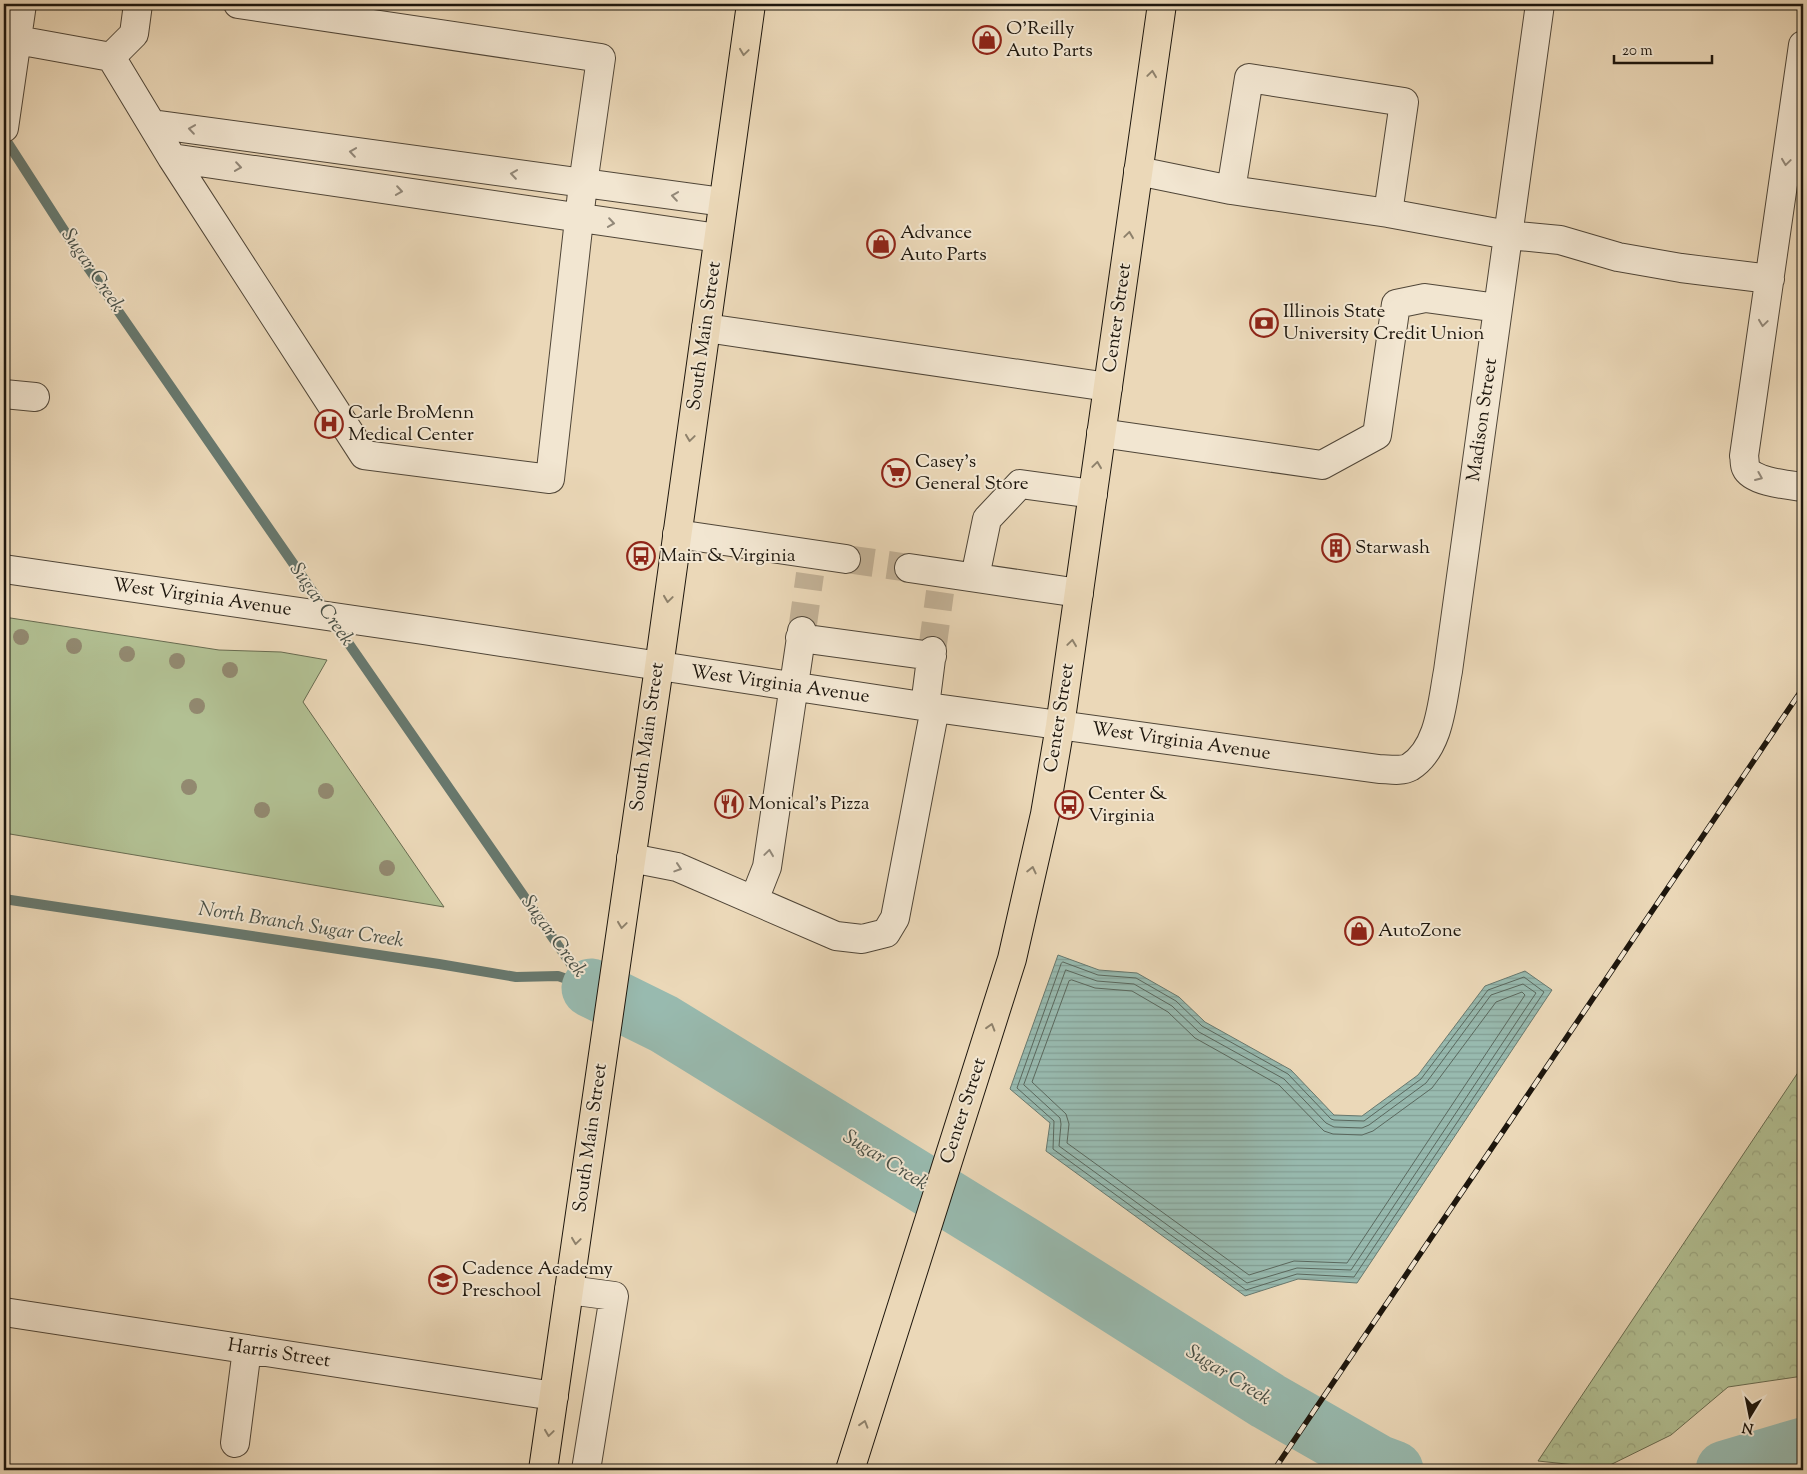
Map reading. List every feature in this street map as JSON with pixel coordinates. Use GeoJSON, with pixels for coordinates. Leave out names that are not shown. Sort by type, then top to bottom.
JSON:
{"type":"FeatureCollection","features":[{"type":"Feature","properties":{"kind":"main road","name":"South Main Street"},"geometry":{"type":"LineString","coordinates":[[543,1470],[659,667],[751,4]]}},
{"type":"Feature","properties":{"kind":"main road","name":"Center Street"},"geometry":{"type":"LineString","coordinates":[[850,1470],[1012,959],[1044,814],[1060,726],[1162,4]]}},
{"type":"Feature","properties":{"kind":"street"},"geometry":{"type":"LineString","coordinates":[[4,128],[22,4]]}},
{"type":"Feature","properties":{"kind":"street"},"geometry":{"type":"LineString","coordinates":[[111,57],[134,34],[138,4]]}},
{"type":"Feature","properties":{"kind":"street"},"geometry":{"type":"LineString","coordinates":[[17,40],[111,57],[172,158],[364,456],[550,479],[583,184],[601,58],[238,4]]}},
{"type":"Feature","properties":{"kind":"street","name":"Madison Street"},"geometry":{"type":"LineString","coordinates":[[1409,768],[1425,753],[1438,726],[1448,671],[1540,4]]}},
{"type":"Feature","properties":{"kind":"street"},"geometry":{"type":"LineString","coordinates":[[1803,45],[1744,456],[1745,467],[1750,473],[1770,482],[1803,487]]}},
{"type":"Feature","properties":{"kind":"street"},"geometry":{"type":"LineString","coordinates":[[1232,190],[1249,78],[1404,102],[1388,213]]}},
{"type":"Feature","properties":{"kind":"street"},"geometry":{"type":"LineString","coordinates":[[152,124],[723,202]]}},
{"type":"Feature","properties":{"kind":"street"},"geometry":{"type":"LineString","coordinates":[[172,158],[718,238]]}},
{"type":"Feature","properties":{"kind":"street"},"geometry":{"type":"LineString","coordinates":[[1138,172],[1232,190],[1388,213],[1508,234],[1560,240],[1618,257],[1681,268],[1770,279]]}},
{"type":"Feature","properties":{"kind":"street"},"geometry":{"type":"LineString","coordinates":[[1101,433],[1322,465],[1376,435],[1396,304],[1425,298],[1498,308]]}},
{"type":"Feature","properties":{"kind":"street"},"geometry":{"type":"LineString","coordinates":[[706,328],[1108,387]]}},
{"type":"Feature","properties":{"kind":"street"},"geometry":{"type":"LineString","coordinates":[[4,394],[35,397]]}},
{"type":"Feature","properties":{"kind":"street"},"geometry":{"type":"LineString","coordinates":[[974,578],[987,519],[1020,484],[1093,494]]}},
{"type":"Feature","properties":{"kind":"street"},"geometry":{"type":"LineString","coordinates":[[677,534],[812,564],[846,559]]}},
{"type":"Feature","properties":{"kind":"street"},"geometry":{"type":"LineString","coordinates":[[909,568],[941,583],[974,578],[1079,593]]}},
{"type":"Feature","properties":{"kind":"street","name":"West Virginia Avenue"},"geometry":{"type":"LineString","coordinates":[[4,569],[1060,726],[1379,769],[1397,770],[1409,768]]}},
{"type":"Feature","properties":{"kind":"street"},"geometry":{"type":"LineString","coordinates":[[630,868],[677,867],[836,936],[862,939],[886,933],[895,918],[930,707],[932,653],[801,634],[767,867],[754,900]]}},
{"type":"Feature","properties":{"kind":"street"},"geometry":{"type":"LineString","coordinates":[[569,1290],[614,1296],[586,1470]]}},
{"type":"Feature","properties":{"kind":"street","name":"Harris Street"},"geometry":{"type":"LineString","coordinates":[[4,1312],[554,1396]]}},
{"type":"Feature","properties":{"kind":"street"},"geometry":{"type":"LineString","coordinates":[[235,1443],[247,1349]]}},
{"type":"Feature","properties":{"kind":"green space"},"geometry":{"type":"Polygon","coordinates":[[[4,617],[219,650],[281,652],[327,660],[303,702],[444,907],[4,833],[4,617]]]}},
{"type":"Feature","properties":{"kind":"green space"},"geometry":{"type":"Polygon","coordinates":[[[1803,1065],[1803,1376],[1728,1387],[1671,1435],[1604,1468],[1538,1461],[1803,1065]]]}},
{"type":"Feature","properties":{"kind":"water"},"geometry":{"type":"Polygon","coordinates":[[[1058,955],[1099,970],[1137,973],[1179,997],[1205,1022],[1291,1070],[1334,1115],[1362,1116],[1418,1075],[1485,986],[1525,971],[1552,990],[1357,1283],[1298,1279],[1245,1296],[1046,1151],[1050,1123],[1010,1089],[1058,955]]]}},
{"type":"Feature","properties":{"kind":"waterway","name":"Sugar Creek"},"geometry":{"type":"LineString","coordinates":[[4,137],[89,269],[573,967],[591,988]]}},
{"type":"Feature","properties":{"kind":"waterway","name":"North Branch Sugar Creek"},"geometry":{"type":"LineString","coordinates":[[4,899],[516,977],[558,976],[590,987]]}},
{"type":"Feature","properties":{"kind":"waterway","name":"Sugar Creek"},"geometry":{"type":"LineString","coordinates":[[591,988],[664,1024],[1024,1246],[1268,1401],[1378,1464],[1394,1470]]}},
{"type":"Feature","properties":{"kind":"waterway","name":"Sugar Creek"},"geometry":{"type":"LineString","coordinates":[[1725,1470],[1803,1447]]}},
{"type":"Feature","properties":{"kind":"tunnel"},"geometry":{"type":"LineString","coordinates":[[846,559],[909,568]]}},
{"type":"Feature","properties":{"kind":"tunnel"},"geometry":{"type":"LineString","coordinates":[[802,631],[810,574]]}},
{"type":"Feature","properties":{"kind":"tunnel"},"geometry":{"type":"LineString","coordinates":[[932,651],[940,592]]}},
{"type":"Feature","properties":{"kind":"railway"},"geometry":{"type":"LineString","coordinates":[[1274,1470],[1803,688]]}},
{"type":"Feature","properties":{"kind":"place","name":"O'Reilly Auto Parts"},"geometry":{"type":"Point","coordinates":[987,40]}},
{"type":"Feature","properties":{"kind":"place","name":"Advance Auto Parts"},"geometry":{"type":"Point","coordinates":[881,244]}},
{"type":"Feature","properties":{"kind":"place","name":"Illinois State University Credit Union"},"geometry":{"type":"Point","coordinates":[1264,323]}},
{"type":"Feature","properties":{"kind":"place","name":"Carle BroMenn Medical Center"},"geometry":{"type":"Point","coordinates":[329,424]}},
{"type":"Feature","properties":{"kind":"place","name":"Casey's General Store"},"geometry":{"type":"Point","coordinates":[896,473]}},
{"type":"Feature","properties":{"kind":"place","name":"Starwash"},"geometry":{"type":"Point","coordinates":[1336,548]}},
{"type":"Feature","properties":{"kind":"place","name":"Main & Virginia"},"geometry":{"type":"Point","coordinates":[641,556]}},
{"type":"Feature","properties":{"kind":"place","name":"Monical's Pizza"},"geometry":{"type":"Point","coordinates":[729,804]}},
{"type":"Feature","properties":{"kind":"place","name":"Center & Virginia"},"geometry":{"type":"Point","coordinates":[1069,805]}},
{"type":"Feature","properties":{"kind":"place","name":"AutoZone"},"geometry":{"type":"Point","coordinates":[1359,931]}},
{"type":"Feature","properties":{"kind":"place","name":"Cadence Academy Preschool"},"geometry":{"type":"Point","coordinates":[443,1280]}}]}
